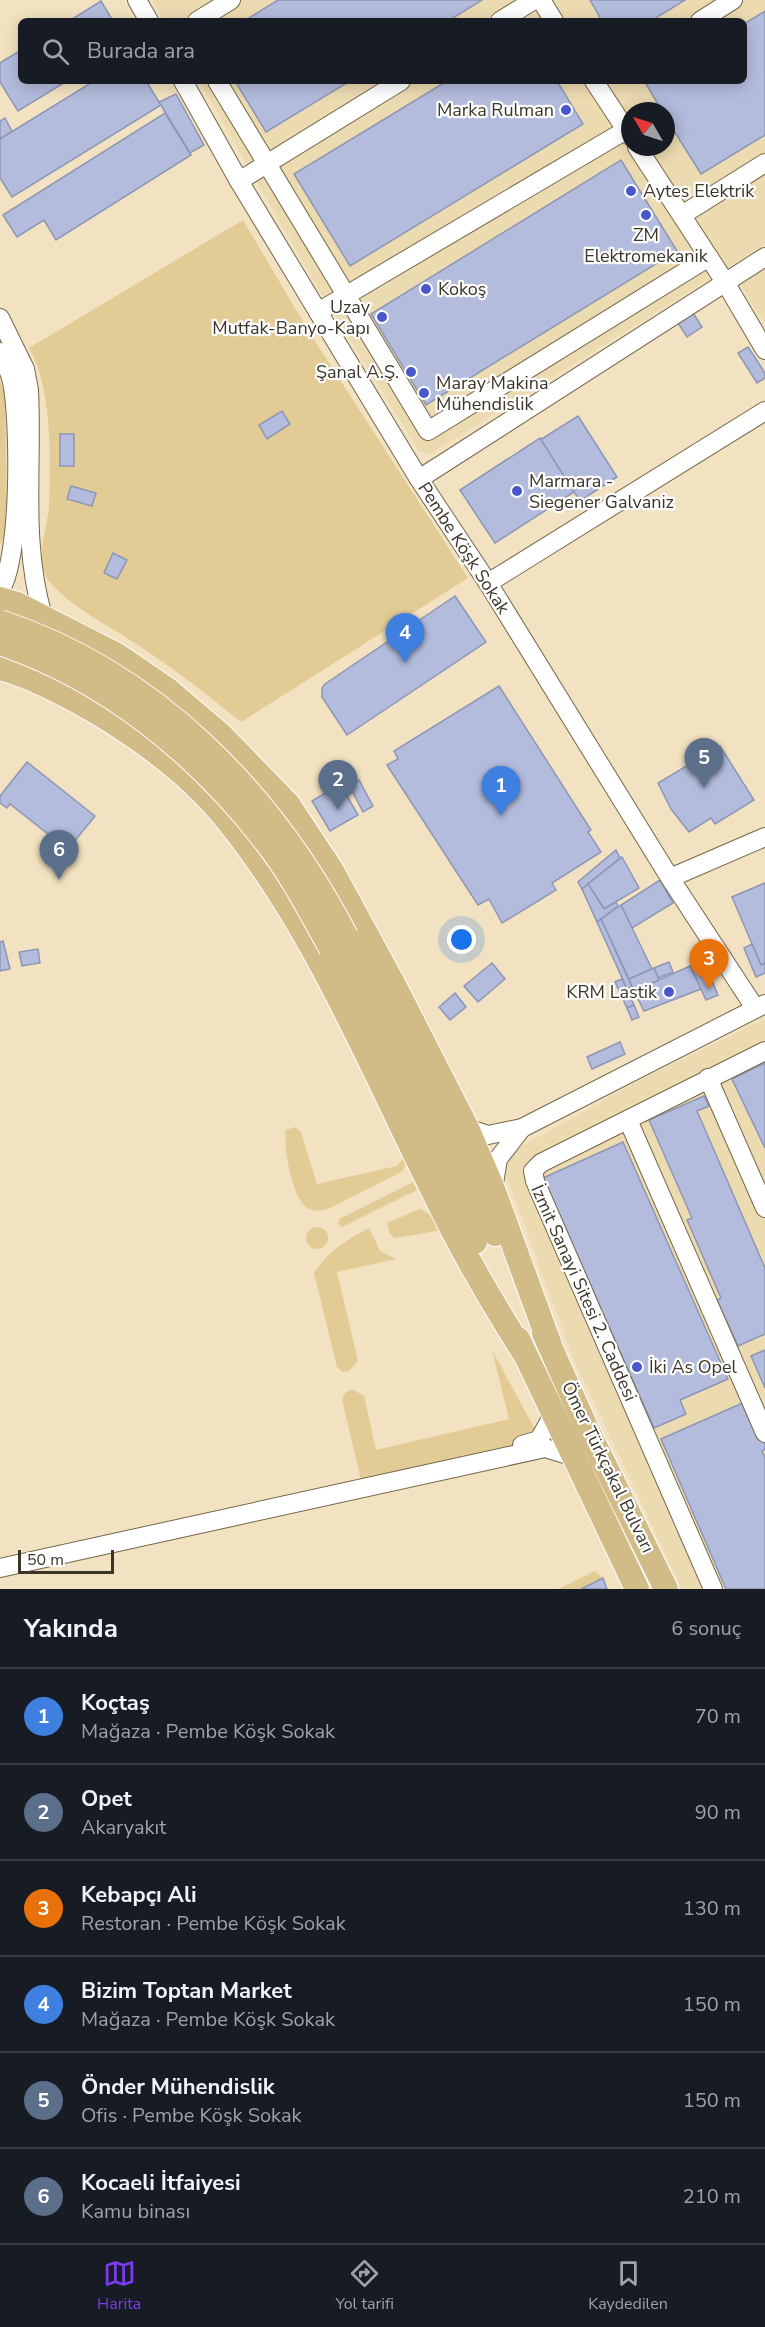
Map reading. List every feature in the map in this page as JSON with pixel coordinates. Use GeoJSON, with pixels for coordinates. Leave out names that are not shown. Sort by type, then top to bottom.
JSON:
{"type":"FeatureCollection","features":[{"type":"Feature","properties":{"kind":"main road"},"geometry":{"type":"LineString","coordinates":[[0,599],[43,616],[117,655],[168,690],[220,735],[288,804],[331,869],[394,985],[467,1128],[493,1189],[550,1345]]}},
{"type":"Feature","properties":{"kind":"main road"},"geometry":{"type":"LineString","coordinates":[[7,670],[26,666],[40,649],[47,633],[43,616]]}},
{"type":"Feature","properties":{"kind":"main road"},"geometry":{"type":"LineString","coordinates":[[0,622],[67,649],[152,700],[198,739],[264,807],[294,847],[398,1078],[460,1207],[524,1353]]}},
{"type":"Feature","properties":{"kind":"main road"},"geometry":{"type":"LineString","coordinates":[[0,643],[58,668],[121,703],[174,742],[224,791],[268,844],[305,900],[338,942],[400,1039],[550,1345]]}},
{"type":"Feature","properties":{"kind":"main road"},"geometry":{"type":"LineString","coordinates":[[73,698],[70,684],[78,667],[94,655],[117,655]]}},
{"type":"Feature","properties":{"kind":"main road"},"geometry":{"type":"LineString","coordinates":[[7,670],[73,698],[126,730],[177,769],[225,818],[267,873],[362,1045],[483,1288],[524,1353]]}},
{"type":"Feature","properties":{"kind":"main road","name":"Ömer Türkçakal Bulvarı"},"geometry":{"type":"LineString","coordinates":[[550,1345],[586,1427],[666,1589]]}},
{"type":"Feature","properties":{"kind":"main road","name":"Ömer Türkçakal Bulvarı"},"geometry":{"type":"LineString","coordinates":[[524,1353],[571,1456],[620,1554]]}},
{"type":"Feature","properties":{"kind":"main road"},"geometry":{"type":"LineString","coordinates":[[620,1554],[630,1589]]}},
{"type":"Feature","properties":{"kind":"main road"},"geometry":{"type":"LineString","coordinates":[[620,1554],[637,1589]]}},
{"type":"Feature","properties":{"kind":"street"},"geometry":{"type":"LineString","coordinates":[[137,0],[147,18]]}},
{"type":"Feature","properties":{"kind":"street"},"geometry":{"type":"LineString","coordinates":[[202,18],[231,0]]}},
{"type":"Feature","properties":{"kind":"street"},"geometry":{"type":"LineString","coordinates":[[505,18],[534,0]]}},
{"type":"Feature","properties":{"kind":"street"},"geometry":{"type":"LineString","coordinates":[[541,0],[552,18]]}},
{"type":"Feature","properties":{"kind":"street"},"geometry":{"type":"LineString","coordinates":[[705,18],[733,0]]}},
{"type":"Feature","properties":{"kind":"street","name":"Pembe Köşk Sokak"},"geometry":{"type":"LineString","coordinates":[[185,84],[239,181],[419,479],[488,584],[670,878],[760,1006]]}},
{"type":"Feature","properties":{"kind":"street"},"geometry":{"type":"LineString","coordinates":[[219,84],[428,431],[709,257]]}},
{"type":"Feature","properties":{"kind":"street"},"geometry":{"type":"LineString","coordinates":[[239,181],[396,84]]}},
{"type":"Feature","properties":{"kind":"street"},"geometry":{"type":"LineString","coordinates":[[599,84],[621,121]]}},
{"type":"Feature","properties":{"kind":"street"},"geometry":{"type":"LineString","coordinates":[[318,312],[621,137]]}},
{"type":"Feature","properties":{"kind":"street"},"geometry":{"type":"LineString","coordinates":[[643,156],[725,282],[765,350]]}},
{"type":"Feature","properties":{"kind":"street"},"geometry":{"type":"LineString","coordinates":[[682,215],[765,163]]}},
{"type":"Feature","properties":{"kind":"street"},"geometry":{"type":"LineString","coordinates":[[419,479],[765,256]]}},
{"type":"Feature","properties":{"kind":"street"},"geometry":{"type":"LineString","coordinates":[[0,318],[25,369],[29,390],[30,539],[33,575],[43,616]]}},
{"type":"Feature","properties":{"kind":"street"},"geometry":{"type":"LineString","coordinates":[[0,352],[12,382],[17,487],[14,544],[10,568],[0,591]]}},
{"type":"Feature","properties":{"kind":"street"},"geometry":{"type":"LineString","coordinates":[[488,584],[765,411]]}},
{"type":"Feature","properties":{"kind":"street"},"geometry":{"type":"LineString","coordinates":[[0,561],[14,544]]}},
{"type":"Feature","properties":{"kind":"street"},"geometry":{"type":"LineString","coordinates":[[670,878],[765,837]]}},
{"type":"Feature","properties":{"kind":"street"},"geometry":{"type":"LineString","coordinates":[[467,1128],[488,1135],[522,1128],[760,1006]]}},
{"type":"Feature","properties":{"kind":"street","name":"İzmit Sanayi Sitesi 2. Caddesi"},"geometry":{"type":"LineString","coordinates":[[714,1589],[533,1175],[535,1167],[541,1163],[765,1051]]}},
{"type":"Feature","properties":{"kind":"street"},"geometry":{"type":"LineString","coordinates":[[708,1078],[765,1208]]}},
{"type":"Feature","properties":{"kind":"street"},"geometry":{"type":"LineString","coordinates":[[628,1120],[765,1433]]}},
{"type":"Feature","properties":{"kind":"street"},"geometry":{"type":"LineString","coordinates":[[493,1189],[498,1158],[522,1128]]}},
{"type":"Feature","properties":{"kind":"street"},"geometry":{"type":"LineString","coordinates":[[0,1568],[354,1486],[539,1440],[547,1430],[553,1415]]}},
{"type":"Feature","properties":{"kind":"street"},"geometry":{"type":"LineString","coordinates":[[354,1486],[545,1448],[571,1456]]}},
{"type":"Feature","properties":{"kind":"shaded area"},"geometry":{"type":"Polygon","coordinates":[[[152,0],[765,0],[765,244],[430,454],[419,451],[324,298],[201,84],[747,84],[747,18],[162,18],[152,0]]]}},
{"type":"Feature","properties":{"kind":"shaded area"},"geometry":{"type":"Polygon","coordinates":[[[243,220],[311,335],[468,578],[241,722],[165,663],[68,600],[44,573],[42,554],[49,505],[48,424],[42,383],[37,364],[29,348],[243,220]]]}},
{"type":"Feature","properties":{"kind":"shaded area"},"geometry":{"type":"Polygon","coordinates":[[[765,266],[765,324],[739,282],[765,266]]]}},
{"type":"Feature","properties":{"kind":"shaded area"},"geometry":{"type":"Polygon","coordinates":[[[0,380],[5,392],[7,515],[6,533],[0,545],[0,380]]]}},
{"type":"Feature","properties":{"kind":"shaded area"},"geometry":{"type":"Polygon","coordinates":[[[765,1019],[765,1589],[682,1589],[574,1360],[505,1173],[509,1158],[521,1147],[638,1081],[765,1019]]]}},
{"type":"Feature","properties":{"kind":"shaded area"},"geometry":{"type":"Polygon","coordinates":[[[295,1127],[301,1132],[317,1184],[397,1166],[403,1159],[406,1165],[401,1172],[328,1209],[311,1210],[301,1201],[290,1171],[285,1137],[286,1130],[295,1127]]]}},
{"type":"Feature","properties":{"kind":"shaded area"},"geometry":{"type":"Polygon","coordinates":[[[413,1182],[417,1190],[342,1227],[338,1224],[339,1219],[413,1182]]]}},
{"type":"Feature","properties":{"kind":"shaded area"},"geometry":{"type":"Polygon","coordinates":[[[420,1209],[434,1217],[443,1230],[395,1238],[390,1234],[387,1223],[420,1209]]]}},
{"type":"Feature","properties":{"kind":"shaded area"},"geometry":{"type":"Polygon","coordinates":[[[313,1227],[321,1227],[328,1234],[328,1242],[321,1249],[313,1249],[306,1242],[306,1234],[313,1227]]]}},
{"type":"Feature","properties":{"kind":"shaded area"},"geometry":{"type":"Polygon","coordinates":[[[369,1228],[380,1251],[396,1259],[337,1272],[358,1361],[349,1371],[342,1372],[337,1367],[314,1273],[338,1247],[369,1228]]]}},
{"type":"Feature","properties":{"kind":"shaded area"},"geometry":{"type":"Polygon","coordinates":[[[492,1350],[545,1448],[363,1488],[342,1400],[345,1393],[352,1389],[364,1396],[376,1450],[509,1419],[492,1350]]]}},
{"type":"Feature","properties":{"kind":"shaded area"},"geometry":{"type":"Polygon","coordinates":[[[595,1571],[603,1578],[581,1589],[558,1589],[595,1571]]]}},
{"type":"Feature","properties":{"kind":"building"},"geometry":{"type":"Polygon","coordinates":[[[278,0],[482,0],[453,18],[249,18],[278,0]]]}},
{"type":"Feature","properties":{"kind":"building"},"geometry":{"type":"Polygon","coordinates":[[[590,0],[685,0],[656,18],[600,18],[590,0]]]}},
{"type":"Feature","properties":{"kind":"building"},"geometry":{"type":"Polygon","coordinates":[[[101,1],[111,18],[74,18],[101,1]]]}},
{"type":"Feature","properties":{"kind":"building"},"geometry":{"type":"Polygon","coordinates":[[[765,11],[765,135],[701,174],[675,132],[675,102],[657,102],[646,84],[747,84],[747,22],[765,11]]]}},
{"type":"Feature","properties":{"kind":"building"},"geometry":{"type":"Polygon","coordinates":[[[18,52],[18,84],[62,84],[18,111],[0,82],[0,63],[18,52]]]}},
{"type":"Feature","properties":{"kind":"building"},"geometry":{"type":"Polygon","coordinates":[[[89,84],[148,84],[161,105],[12,197],[0,178],[0,139],[89,84]]]}},
{"type":"Feature","properties":{"kind":"building"},"geometry":{"type":"Polygon","coordinates":[[[237,84],[345,84],[266,132],[237,84]]]}},
{"type":"Feature","properties":{"kind":"building"},"geometry":{"type":"Polygon","coordinates":[[[442,84],[559,84],[583,124],[350,266],[294,174],[442,84]]]}},
{"type":"Feature","properties":{"kind":"building"},"geometry":{"type":"Polygon","coordinates":[[[176,94],[204,145],[190,153],[159,102],[176,94]]]}},
{"type":"Feature","properties":{"kind":"building"},"geometry":{"type":"Polygon","coordinates":[[[165,113],[191,155],[56,240],[44,220],[17,237],[3,215],[165,113]]]}},
{"type":"Feature","properties":{"kind":"building"},"geometry":{"type":"Polygon","coordinates":[[[5,118],[12,131],[0,139],[0,121],[5,118]]]}},
{"type":"Feature","properties":{"kind":"building"},"geometry":{"type":"Polygon","coordinates":[[[621,160],[677,251],[426,405],[371,314],[621,160]]]}},
{"type":"Feature","properties":{"kind":"building"},"geometry":{"type":"Polygon","coordinates":[[[693,313],[702,327],[687,337],[678,323],[693,313]]]}},
{"type":"Feature","properties":{"kind":"building"},"geometry":{"type":"Polygon","coordinates":[[[748,347],[765,373],[765,378],[757,383],[738,353],[748,347]]]}},
{"type":"Feature","properties":{"kind":"building"},"geometry":{"type":"Polygon","coordinates":[[[282,411],[290,424],[267,439],[259,425],[282,411]]]}},
{"type":"Feature","properties":{"kind":"building"},"geometry":{"type":"Polygon","coordinates":[[[578,416],[617,477],[580,501],[540,440],[578,416]]]}},
{"type":"Feature","properties":{"kind":"building"},"geometry":{"type":"Polygon","coordinates":[[[60,434],[74,434],[74,466],[60,466],[60,434]]]}},
{"type":"Feature","properties":{"kind":"building","name":"Marmara - Siegener Galvaniz"},"geometry":{"type":"Polygon","coordinates":[[[540,438],[574,492],[495,543],[460,490],[540,438]]]}},
{"type":"Feature","properties":{"kind":"building"},"geometry":{"type":"Polygon","coordinates":[[[71,486],[96,493],[92,506],[67,499],[71,486]]]}},
{"type":"Feature","properties":{"kind":"building"},"geometry":{"type":"Polygon","coordinates":[[[113,553],[127,560],[117,579],[104,573],[113,553]]]}},
{"type":"Feature","properties":{"kind":"building"},"geometry":{"type":"Polygon","coordinates":[[[455,596],[486,642],[347,735],[322,697],[322,688],[325,684],[455,596]]]}},
{"type":"Feature","properties":{"kind":"building"},"geometry":{"type":"Polygon","coordinates":[[[499,686],[591,830],[588,832],[601,852],[552,883],[556,890],[502,923],[489,899],[478,905],[387,765],[398,759],[394,751],[499,686]]]}},
{"type":"Feature","properties":{"kind":"building"},"geometry":{"type":"Polygon","coordinates":[[[720,746],[754,800],[715,824],[711,818],[689,832],[671,809],[658,783],[720,746]]]}},
{"type":"Feature","properties":{"kind":"building"},"geometry":{"type":"Polygon","coordinates":[[[27,762],[95,816],[64,854],[55,847],[58,842],[10,804],[7,808],[0,803],[0,796],[27,762]]]}},
{"type":"Feature","properties":{"kind":"building"},"geometry":{"type":"Polygon","coordinates":[[[359,780],[373,806],[363,812],[349,785],[359,780]]]}},
{"type":"Feature","properties":{"kind":"building"},"geometry":{"type":"Polygon","coordinates":[[[340,784],[358,815],[330,831],[312,801],[340,784]]]}},
{"type":"Feature","properties":{"kind":"building"},"geometry":{"type":"Polygon","coordinates":[[[616,850],[620,858],[582,889],[578,882],[616,850]]]}},
{"type":"Feature","properties":{"kind":"building"},"geometry":{"type":"Polygon","coordinates":[[[622,857],[639,888],[604,909],[588,884],[622,857]]]}},
{"type":"Feature","properties":{"kind":"building"},"geometry":{"type":"Polygon","coordinates":[[[660,880],[673,903],[632,928],[621,905],[660,880]]]}},
{"type":"Feature","properties":{"kind":"building"},"geometry":{"type":"Polygon","coordinates":[[[765,883],[765,963],[761,965],[732,897],[765,883]]]}},
{"type":"Feature","properties":{"kind":"building"},"geometry":{"type":"Polygon","coordinates":[[[588,884],[604,909],[616,902],[618,906],[597,922],[582,889],[588,884]]]}},
{"type":"Feature","properties":{"kind":"building"},"geometry":{"type":"Polygon","coordinates":[[[621,905],[652,969],[629,979],[601,919],[621,905]]]}},
{"type":"Feature","properties":{"kind":"building"},"geometry":{"type":"Polygon","coordinates":[[[601,919],[632,987],[627,989],[597,922],[601,919]]]}},
{"type":"Feature","properties":{"kind":"building"},"geometry":{"type":"Polygon","coordinates":[[[3,941],[10,969],[0,971],[0,942],[3,941]]]}},
{"type":"Feature","properties":{"kind":"building"},"geometry":{"type":"Polygon","coordinates":[[[752,944],[761,965],[765,963],[765,973],[756,977],[744,948],[752,944]]]}},
{"type":"Feature","properties":{"kind":"building"},"geometry":{"type":"Polygon","coordinates":[[[38,949],[40,963],[22,966],[19,952],[38,949]]]}},
{"type":"Feature","properties":{"kind":"building"},"geometry":{"type":"Polygon","coordinates":[[[703,960],[718,995],[706,1000],[690,966],[703,960]]]}},
{"type":"Feature","properties":{"kind":"building"},"geometry":{"type":"Polygon","coordinates":[[[669,962],[673,972],[658,978],[654,968],[669,962]]]}},
{"type":"Feature","properties":{"kind":"building"},"geometry":{"type":"Polygon","coordinates":[[[492,963],[505,979],[478,1002],[464,986],[492,963]]]}},
{"type":"Feature","properties":{"kind":"building"},"geometry":{"type":"Polygon","coordinates":[[[690,966],[701,989],[644,1011],[634,991],[690,966]]]}},
{"type":"Feature","properties":{"kind":"building"},"geometry":{"type":"Polygon","coordinates":[[[654,968],[659,980],[634,991],[629,979],[654,968]]]}},
{"type":"Feature","properties":{"kind":"building"},"geometry":{"type":"Polygon","coordinates":[[[622,979],[634,1005],[627,1008],[615,982],[622,979]]]}},
{"type":"Feature","properties":{"kind":"building"},"geometry":{"type":"Polygon","coordinates":[[[455,993],[466,1007],[450,1020],[439,1007],[455,993]]]}},
{"type":"Feature","properties":{"kind":"building"},"geometry":{"type":"Polygon","coordinates":[[[634,1005],[639,1017],[632,1020],[627,1008],[634,1005]]]}},
{"type":"Feature","properties":{"kind":"building"},"geometry":{"type":"Polygon","coordinates":[[[620,1042],[625,1054],[592,1069],[587,1057],[620,1042]]]}},
{"type":"Feature","properties":{"kind":"building"},"geometry":{"type":"Polygon","coordinates":[[[765,1063],[765,1148],[732,1079],[765,1063]]]}},
{"type":"Feature","properties":{"kind":"building"},"geometry":{"type":"Polygon","coordinates":[[[704,1096],[709,1106],[697,1111],[765,1268],[765,1334],[738,1346],[717,1300],[721,1298],[687,1220],[692,1218],[649,1120],[704,1096]]]}},
{"type":"Feature","properties":{"kind":"building"},"geometry":{"type":"Polygon","coordinates":[[[623,1142],[728,1379],[680,1400],[686,1414],[654,1428],[543,1178],[623,1142]]]}},
{"type":"Feature","properties":{"kind":"building"},"geometry":{"type":"Polygon","coordinates":[[[765,1350],[765,1388],[751,1356],[765,1350]]]}},
{"type":"Feature","properties":{"kind":"building"},"geometry":{"type":"Polygon","coordinates":[[[747,1401],[765,1444],[765,1449],[762,1451],[765,1458],[765,1589],[726,1589],[661,1439],[747,1401]]]}},
{"type":"Feature","properties":{"kind":"building"},"geometry":{"type":"Polygon","coordinates":[[[603,1578],[607,1589],[581,1589],[603,1578]]]}},
{"type":"Feature","properties":{"kind":"place","name":"Marka Rulman"},"geometry":{"type":"Point","coordinates":[566,110]}},
{"type":"Feature","properties":{"kind":"place","name":"Aytes Elektrik"},"geometry":{"type":"Point","coordinates":[631,191]}},
{"type":"Feature","properties":{"kind":"place","name":"ZM Elektromekanik"},"geometry":{"type":"Point","coordinates":[646,215]}},
{"type":"Feature","properties":{"kind":"place","name":"Kokoş"},"geometry":{"type":"Point","coordinates":[426,289]}},
{"type":"Feature","properties":{"kind":"place","name":"Uzay Mutfak-Banyo-Kapı"},"geometry":{"type":"Point","coordinates":[382,317]}},
{"type":"Feature","properties":{"kind":"place","name":"Şanal A.Ş."},"geometry":{"type":"Point","coordinates":[411,372]}},
{"type":"Feature","properties":{"kind":"place","name":"Maray Makina Mühendislik"},"geometry":{"type":"Point","coordinates":[424,393]}},
{"type":"Feature","properties":{"kind":"place","name":"Marmara - Siegener Galvaniz"},"geometry":{"type":"Point","coordinates":[517,491]}},
{"type":"Feature","properties":{"kind":"place","name":"Bizim Toptan Market"},"geometry":{"type":"Point","coordinates":[405,663]}},
{"type":"Feature","properties":{"kind":"place","name":"Önder Mühendislik"},"geometry":{"type":"Point","coordinates":[704,788]}},
{"type":"Feature","properties":{"kind":"place","name":"Opet"},"geometry":{"type":"Point","coordinates":[338,810]}},
{"type":"Feature","properties":{"kind":"place","name":"Koçtaş"},"geometry":{"type":"Point","coordinates":[501,816]}},
{"type":"Feature","properties":{"kind":"place","name":"Kocaeli İtfaiyesi"},"geometry":{"type":"Point","coordinates":[59,880]}},
{"type":"Feature","properties":{"kind":"place","name":"Kebapçı Ali"},"geometry":{"type":"Point","coordinates":[709,989]}},
{"type":"Feature","properties":{"kind":"place","name":"KRM Lastik"},"geometry":{"type":"Point","coordinates":[669,992]}},
{"type":"Feature","properties":{"kind":"place","name":"İki As Opel"},"geometry":{"type":"Point","coordinates":[637,1367]}}]}
